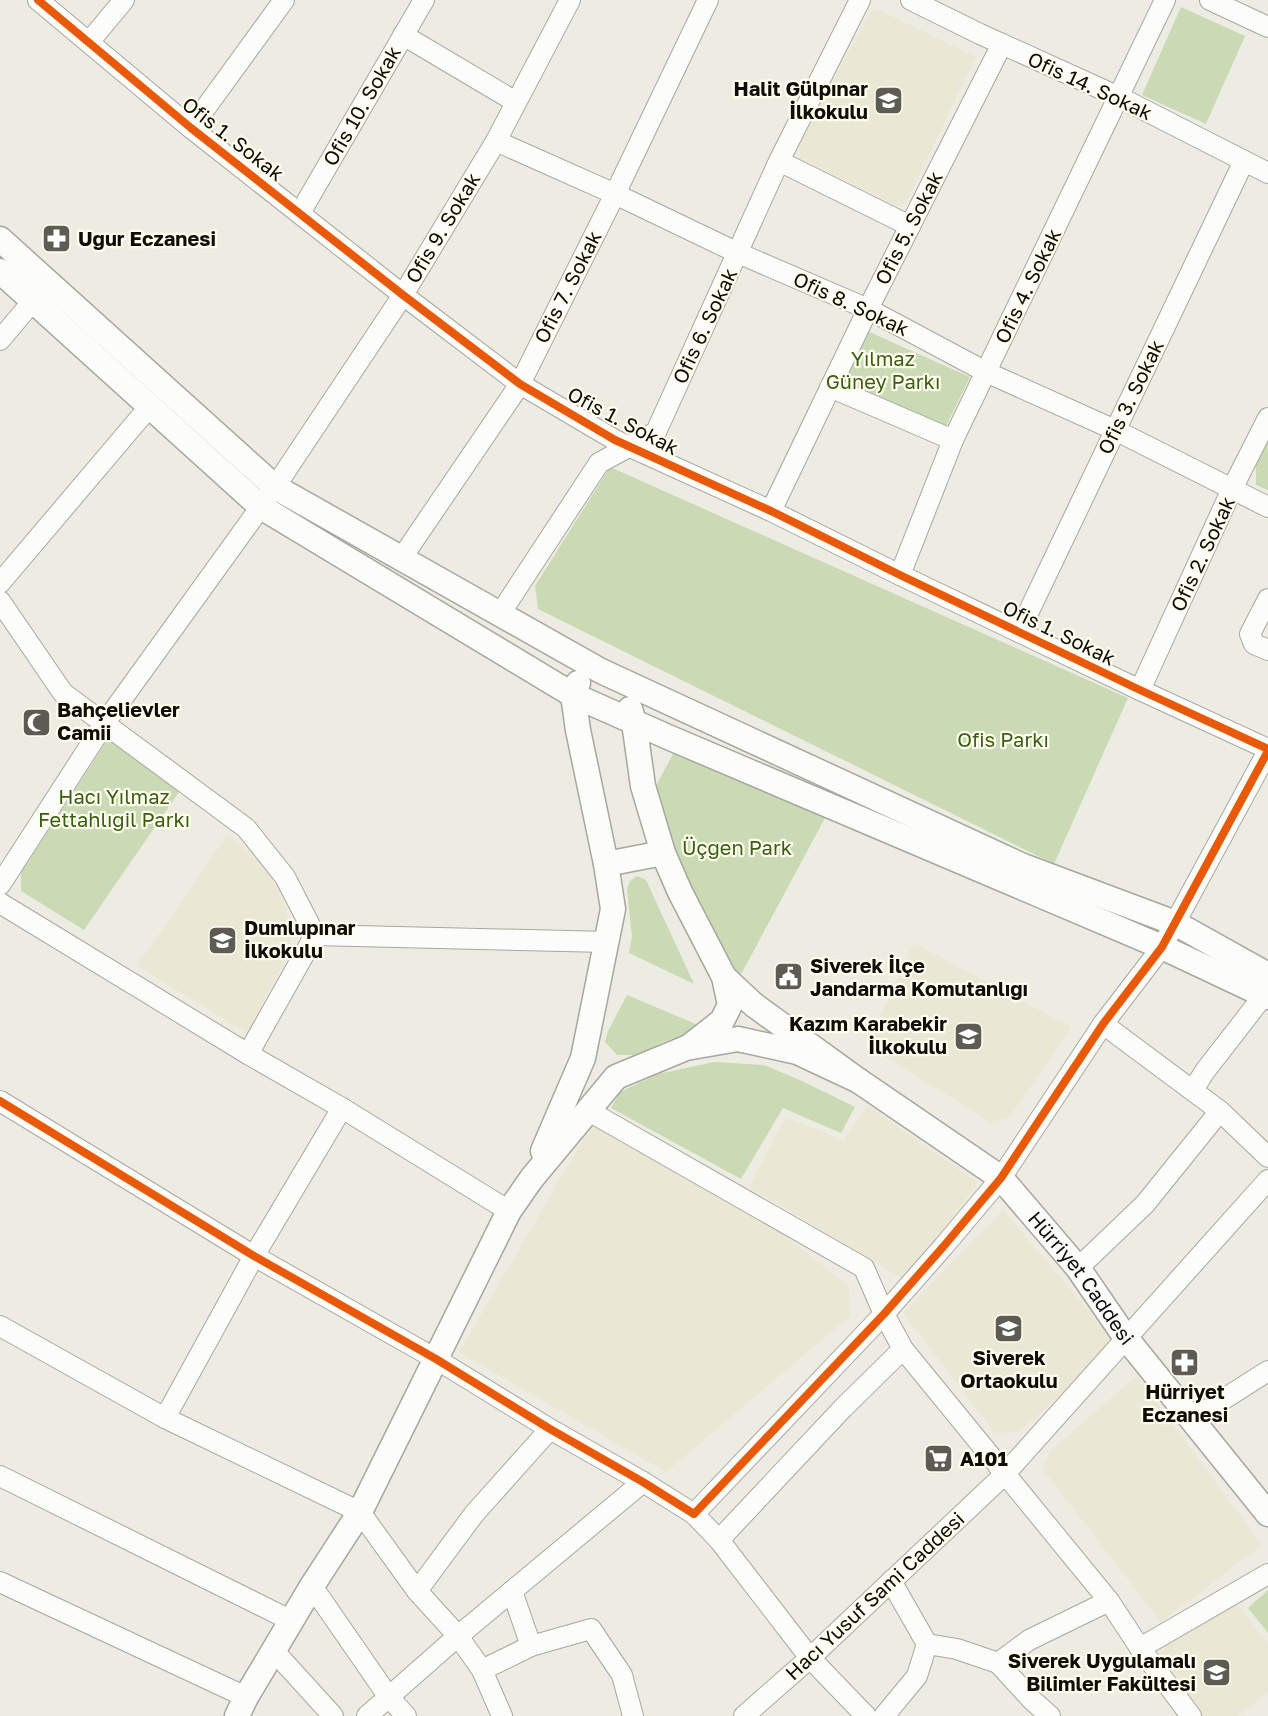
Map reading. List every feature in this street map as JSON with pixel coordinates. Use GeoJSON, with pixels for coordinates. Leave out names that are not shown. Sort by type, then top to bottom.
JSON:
{"type":"FeatureCollection","features":[{"type":"Feature","properties":{"kind":"main road"},"geometry":{"type":"LineString","coordinates":[[0,239],[275,487],[601,671],[1023,866],[1175,923],[1267,989]]}},
{"type":"Feature","properties":{"kind":"main road"},"geometry":{"type":"LineString","coordinates":[[0,271],[261,507],[573,695],[1162,947],[1267,989]]}},
{"type":"Feature","properties":{"kind":"main road"},"geometry":{"type":"LineString","coordinates":[[532,1178],[583,1058],[613,909],[573,695],[579,680],[586,673],[601,671]]}},
{"type":"Feature","properties":{"kind":"main road"},"geometry":{"type":"LineString","coordinates":[[242,1706],[273,1650],[360,1512],[509,1211],[532,1178],[616,1077],[686,1048],[722,1021],[730,1005],[724,977],[663,853],[643,786],[634,722],[623,692],[601,671]]}},
{"type":"Feature","properties":{"kind":"main road"},"geometry":{"type":"LineString","coordinates":[[606,864],[663,853]]}},
{"type":"Feature","properties":{"kind":"main road"},"geometry":{"type":"LineString","coordinates":[[724,977],[754,1005],[859,1081]]}},
{"type":"Feature","properties":{"kind":"main road"},"geometry":{"type":"LineString","coordinates":[[686,1048],[738,1039],[797,1052],[859,1081]]}},
{"type":"Feature","properties":{"kind":"main road"},"geometry":{"type":"LineString","coordinates":[[583,1058],[616,1077]]}},
{"type":"Feature","properties":{"kind":"main road","name":"Hürriyet Caddesi"},"geometry":{"type":"LineString","coordinates":[[859,1081],[1000,1178],[1078,1268],[1126,1338],[1268,1514]]}},
{"type":"Feature","properties":{"kind":"street","name":"Ofis 1. Sokak"},"geometry":{"type":"LineString","coordinates":[[38,0],[191,128],[403,296],[520,384],[615,440],[771,511],[1268,750]]}},
{"type":"Feature","properties":{"kind":"street"},"geometry":{"type":"LineString","coordinates":[[88,42],[124,0]]}},
{"type":"Feature","properties":{"kind":"street"},"geometry":{"type":"LineString","coordinates":[[191,128],[284,0]]}},
{"type":"Feature","properties":{"kind":"street","name":"Ofis 10. Sokak"},"geometry":{"type":"LineString","coordinates":[[300,213],[424,0]]}},
{"type":"Feature","properties":{"kind":"street","name":"Ofis 9. Sokak"},"geometry":{"type":"LineString","coordinates":[[0,885],[104,724],[275,487],[403,296],[496,141],[570,0]]}},
{"type":"Feature","properties":{"kind":"street","name":"Ofis 7. Sokak"},"geometry":{"type":"LineString","coordinates":[[401,559],[520,384],[708,0]]}},
{"type":"Feature","properties":{"kind":"street","name":"Ofis 6. Sokak"},"geometry":{"type":"LineString","coordinates":[[500,614],[599,463],[656,432],[779,161],[860,0]]}},
{"type":"Feature","properties":{"kind":"street","name":"Ofis 14. Sokak"},"geometry":{"type":"LineString","coordinates":[[911,0],[1119,97],[1268,173]]}},
{"type":"Feature","properties":{"kind":"street","name":"Ofis 4. Sokak"},"geometry":{"type":"LineString","coordinates":[[900,575],[953,440],[1165,0]]}},
{"type":"Feature","properties":{"kind":"street"},"geometry":{"type":"LineString","coordinates":[[1210,0],[1268,27]]}},
{"type":"Feature","properties":{"kind":"street"},"geometry":{"type":"LineString","coordinates":[[403,35],[516,102]]}},
{"type":"Feature","properties":{"kind":"street","name":"Ofis 5. Sokak"},"geometry":{"type":"LineString","coordinates":[[771,511],[868,309],[1002,44]]}},
{"type":"Feature","properties":{"kind":"street","name":"Ofis 8. Sokak"},"geometry":{"type":"LineString","coordinates":[[496,141],[615,194],[738,253],[868,309],[986,372],[1115,430],[1268,507]]}},
{"type":"Feature","properties":{"kind":"street"},"geometry":{"type":"LineString","coordinates":[[779,161],[910,226]]}},
{"type":"Feature","properties":{"kind":"street","name":"Ofis 3. Sokak"},"geometry":{"type":"LineString","coordinates":[[1019,632],[1244,161]]}},
{"type":"Feature","properties":{"kind":"street"},"geometry":{"type":"LineString","coordinates":[[0,340],[33,301]]}},
{"type":"Feature","properties":{"kind":"street"},"geometry":{"type":"LineString","coordinates":[[830,387],[953,440]]}},
{"type":"Feature","properties":{"kind":"street"},"geometry":{"type":"LineString","coordinates":[[0,583],[150,406]]}},
{"type":"Feature","properties":{"kind":"street","name":"Ofis 2. Sokak"},"geometry":{"type":"LineString","coordinates":[[1140,690],[1232,489],[1268,418]]}},
{"type":"Feature","properties":{"kind":"street"},"geometry":{"type":"LineString","coordinates":[[1268,599],[1250,634],[1254,644],[1268,650]]}},
{"type":"Feature","properties":{"kind":"street"},"geometry":{"type":"LineString","coordinates":[[0,601],[63,693],[246,828],[285,877],[315,935]]}},
{"type":"Feature","properties":{"kind":"street"},"geometry":{"type":"LineString","coordinates":[[694,1514],[884,1314],[1000,1178],[1103,1024],[1162,947],[1268,750]]}},
{"type":"Feature","properties":{"kind":"street"},"geometry":{"type":"LineString","coordinates":[[0,903],[509,1211]]}},
{"type":"Feature","properties":{"kind":"street"},"geometry":{"type":"LineString","coordinates":[[315,935],[607,942]]}},
{"type":"Feature","properties":{"kind":"street"},"geometry":{"type":"LineString","coordinates":[[248,1054],[315,935]]}},
{"type":"Feature","properties":{"kind":"street"},"geometry":{"type":"LineString","coordinates":[[1193,1090],[1267,989]]}},
{"type":"Feature","properties":{"kind":"street"},"geometry":{"type":"LineString","coordinates":[[1103,1024],[1220,1111],[1268,1157]]}},
{"type":"Feature","properties":{"kind":"street"},"geometry":{"type":"LineString","coordinates":[[0,1101],[254,1256],[436,1359],[694,1514],[719,1540],[810,1658],[866,1716]]}},
{"type":"Feature","properties":{"kind":"street"},"geometry":{"type":"LineString","coordinates":[[165,1418],[254,1256],[342,1108]]}},
{"type":"Feature","properties":{"kind":"street"},"geometry":{"type":"LineString","coordinates":[[587,1110],[864,1268],[884,1314],[903,1349],[1108,1601],[1191,1716]]}},
{"type":"Feature","properties":{"kind":"street"},"geometry":{"type":"LineString","coordinates":[[1078,1268],[1145,1204],[1220,1111]]}},
{"type":"Feature","properties":{"kind":"street","name":"Hacı Yusuf Sami Caddesi"},"geometry":{"type":"LineString","coordinates":[[744,1716],[810,1658],[1004,1475],[1268,1180]]}},
{"type":"Feature","properties":{"kind":"street"},"geometry":{"type":"LineString","coordinates":[[0,1326],[165,1418],[360,1512],[417,1591],[458,1636],[482,1670],[502,1716]]}},
{"type":"Feature","properties":{"kind":"street"},"geometry":{"type":"LineString","coordinates":[[719,1540],[843,1408],[903,1349]]}},
{"type":"Feature","properties":{"kind":"street"},"geometry":{"type":"LineString","coordinates":[[1191,1420],[1268,1371]]}},
{"type":"Feature","properties":{"kind":"street"},"geometry":{"type":"LineString","coordinates":[[417,1591],[474,1514],[550,1429]]}},
{"type":"Feature","properties":{"kind":"street"},"geometry":{"type":"LineString","coordinates":[[0,1476],[292,1621]]}},
{"type":"Feature","properties":{"kind":"street"},"geometry":{"type":"LineString","coordinates":[[367,1716],[458,1636],[643,1482]]}},
{"type":"Feature","properties":{"kind":"street"},"geometry":{"type":"LineString","coordinates":[[1140,1648],[1268,1574]]}},
{"type":"Feature","properties":{"kind":"street"},"geometry":{"type":"LineString","coordinates":[[884,1716],[917,1676],[927,1644],[891,1581]]}},
{"type":"Feature","properties":{"kind":"street"},"geometry":{"type":"LineString","coordinates":[[0,1582],[242,1706]]}},
{"type":"Feature","properties":{"kind":"street"},"geometry":{"type":"LineString","coordinates":[[312,1586],[388,1696],[406,1716]]}},
{"type":"Feature","properties":{"kind":"street"},"geometry":{"type":"LineString","coordinates":[[512,1591],[531,1646]]}},
{"type":"Feature","properties":{"kind":"street"},"geometry":{"type":"LineString","coordinates":[[998,1664],[1029,1640],[1108,1601]]}},
{"type":"Feature","properties":{"kind":"street"},"geometry":{"type":"LineString","coordinates":[[482,1670],[531,1646],[591,1629],[622,1675],[633,1716]]}},
{"type":"Feature","properties":{"kind":"street"},"geometry":{"type":"LineString","coordinates":[[927,1644],[957,1649],[998,1664],[1050,1716]]}},
{"type":"Feature","properties":{"kind":"street"},"geometry":{"type":"LineString","coordinates":[[273,1650],[333,1716]]}},
{"type":"Feature","properties":{"kind":"shaded area","name":"Halit Gülpınar İlkokulu"},"geometry":{"type":"Polygon","coordinates":[[[879,10],[976,57],[906,202],[897,206],[800,158],[800,144],[869,13],[879,10]]]}},
{"type":"Feature","properties":{"kind":"shaded area","name":"Dumlupınar İlkokulu"},"geometry":{"type":"Polygon","coordinates":[[[228,834],[275,875],[291,926],[289,954],[247,1033],[137,966],[228,834]]]}},
{"type":"Feature","properties":{"kind":"shaded area","name":"Kazım Karabekir İlkokulu"},"geometry":{"type":"Polygon","coordinates":[[[914,943],[1071,1027],[1009,1118],[990,1122],[867,1045],[914,943]]]}},
{"type":"Feature","properties":{"kind":"shaded area"},"geometry":{"type":"Polygon","coordinates":[[[867,1105],[978,1183],[905,1280],[749,1187],[785,1117],[844,1140],[867,1105]]]}},
{"type":"Feature","properties":{"kind":"shaded area"},"geometry":{"type":"Polygon","coordinates":[[[593,1123],[767,1222],[849,1286],[850,1316],[666,1472],[459,1352],[593,1123]]]}},
{"type":"Feature","properties":{"kind":"shaded area","name":"Siverek Ortaokulu"},"geometry":{"type":"Polygon","coordinates":[[[1003,1210],[1117,1344],[1019,1432],[995,1433],[903,1313],[1003,1210]]]}},
{"type":"Feature","properties":{"kind":"shaded area"},"geometry":{"type":"Polygon","coordinates":[[[1137,1376],[1262,1545],[1161,1622],[1042,1468],[1051,1450],[1137,1376]]]}},
{"type":"Feature","properties":{"kind":"shaded area","name":"Siverek Uygulamalı Bilimler Fakültesi"},"geometry":{"type":"Polygon","coordinates":[[[1235,1601],[1268,1644],[1268,1692],[1238,1716],[1197,1716],[1152,1654],[1235,1601]]]}},
{"type":"Feature","properties":{"kind":"green space"},"geometry":{"type":"Polygon","coordinates":[[[1181,7],[1245,36],[1206,124],[1142,95],[1181,7]]]}},
{"type":"Feature","properties":{"kind":"green space","name":"Yılmaz Güney Parkı"},"geometry":{"type":"Polygon","coordinates":[[[867,331],[970,377],[945,428],[842,385],[867,331]]]}},
{"type":"Feature","properties":{"kind":"green space"},"geometry":{"type":"Polygon","coordinates":[[[1268,440],[1268,490],[1256,485],[1256,464],[1268,440]]]}},
{"type":"Feature","properties":{"kind":"green space","name":"Ofis Parkı"},"geometry":{"type":"Polygon","coordinates":[[[610,467],[1128,698],[1054,864],[538,609],[535,586],[610,467]]]}},
{"type":"Feature","properties":{"kind":"green space","name":"Hacı Yılmaz Fettahlıgil Parkı"},"geometry":{"type":"Polygon","coordinates":[[[108,739],[181,789],[84,930],[21,891],[21,873],[108,739]]]}},
{"type":"Feature","properties":{"kind":"green space","name":"Üçgen Park"},"geometry":{"type":"Polygon","coordinates":[[[675,750],[825,818],[738,980],[647,803],[675,750]]]}},
{"type":"Feature","properties":{"kind":"green space"},"geometry":{"type":"Polygon","coordinates":[[[637,876],[646,880],[694,984],[629,953],[632,937],[627,889],[630,881],[637,876]]]}},
{"type":"Feature","properties":{"kind":"green space"},"geometry":{"type":"Polygon","coordinates":[[[627,995],[705,1028],[663,1042],[637,1055],[617,1055],[605,1042],[608,1031],[627,995]]]}},
{"type":"Feature","properties":{"kind":"green space"},"geometry":{"type":"Polygon","coordinates":[[[714,1062],[764,1065],[855,1107],[841,1133],[783,1108],[741,1179],[611,1108],[620,1092],[658,1074],[714,1062]]]}},
{"type":"Feature","properties":{"kind":"green space"},"geometry":{"type":"Polygon","coordinates":[[[1268,1590],[1268,1633],[1248,1608],[1268,1590]]]}},
{"type":"Feature","properties":{"kind":"cycle path"},"geometry":{"type":"LineString","coordinates":[[38,0],[191,128],[520,384],[615,440],[771,511],[1140,690],[1268,749]]}},
{"type":"Feature","properties":{"kind":"cycle path"},"geometry":{"type":"LineString","coordinates":[[0,1101],[254,1256],[436,1359],[694,1514],[884,1314],[1001,1178],[1103,1024],[1162,947],[1268,751]]}},
{"type":"Feature","properties":{"kind":"place","name":"Halit Gülpınar İlkokulu"},"geometry":{"type":"Point","coordinates":[889,100]}},
{"type":"Feature","properties":{"kind":"place","name":"Uğur Eczanesi"},"geometry":{"type":"Point","coordinates":[57,239]}},
{"type":"Feature","properties":{"kind":"place","name":"Bahçelievler Camii"},"geometry":{"type":"Point","coordinates":[36,722]}},
{"type":"Feature","properties":{"kind":"place","name":"Dumlupınar İlkokulu"},"geometry":{"type":"Point","coordinates":[223,940]}},
{"type":"Feature","properties":{"kind":"place","name":"Siverek İlçe Jandarma Komutanlığı"},"geometry":{"type":"Point","coordinates":[789,977]}},
{"type":"Feature","properties":{"kind":"place","name":"Kazım Karabekir İlkokulu"},"geometry":{"type":"Point","coordinates":[968,1036]}},
{"type":"Feature","properties":{"kind":"place","name":"Siverek Ortaokulu"},"geometry":{"type":"Point","coordinates":[1009,1328]}},
{"type":"Feature","properties":{"kind":"place","name":"Hürriyet Eczanesi"},"geometry":{"type":"Point","coordinates":[1185,1362]}},
{"type":"Feature","properties":{"kind":"place","name":"A101"},"geometry":{"type":"Point","coordinates":[939,1459]}},
{"type":"Feature","properties":{"kind":"place","name":"Siverek Uygulamalı Bilimler Fakültesi"},"geometry":{"type":"Point","coordinates":[1217,1673]}}]}
